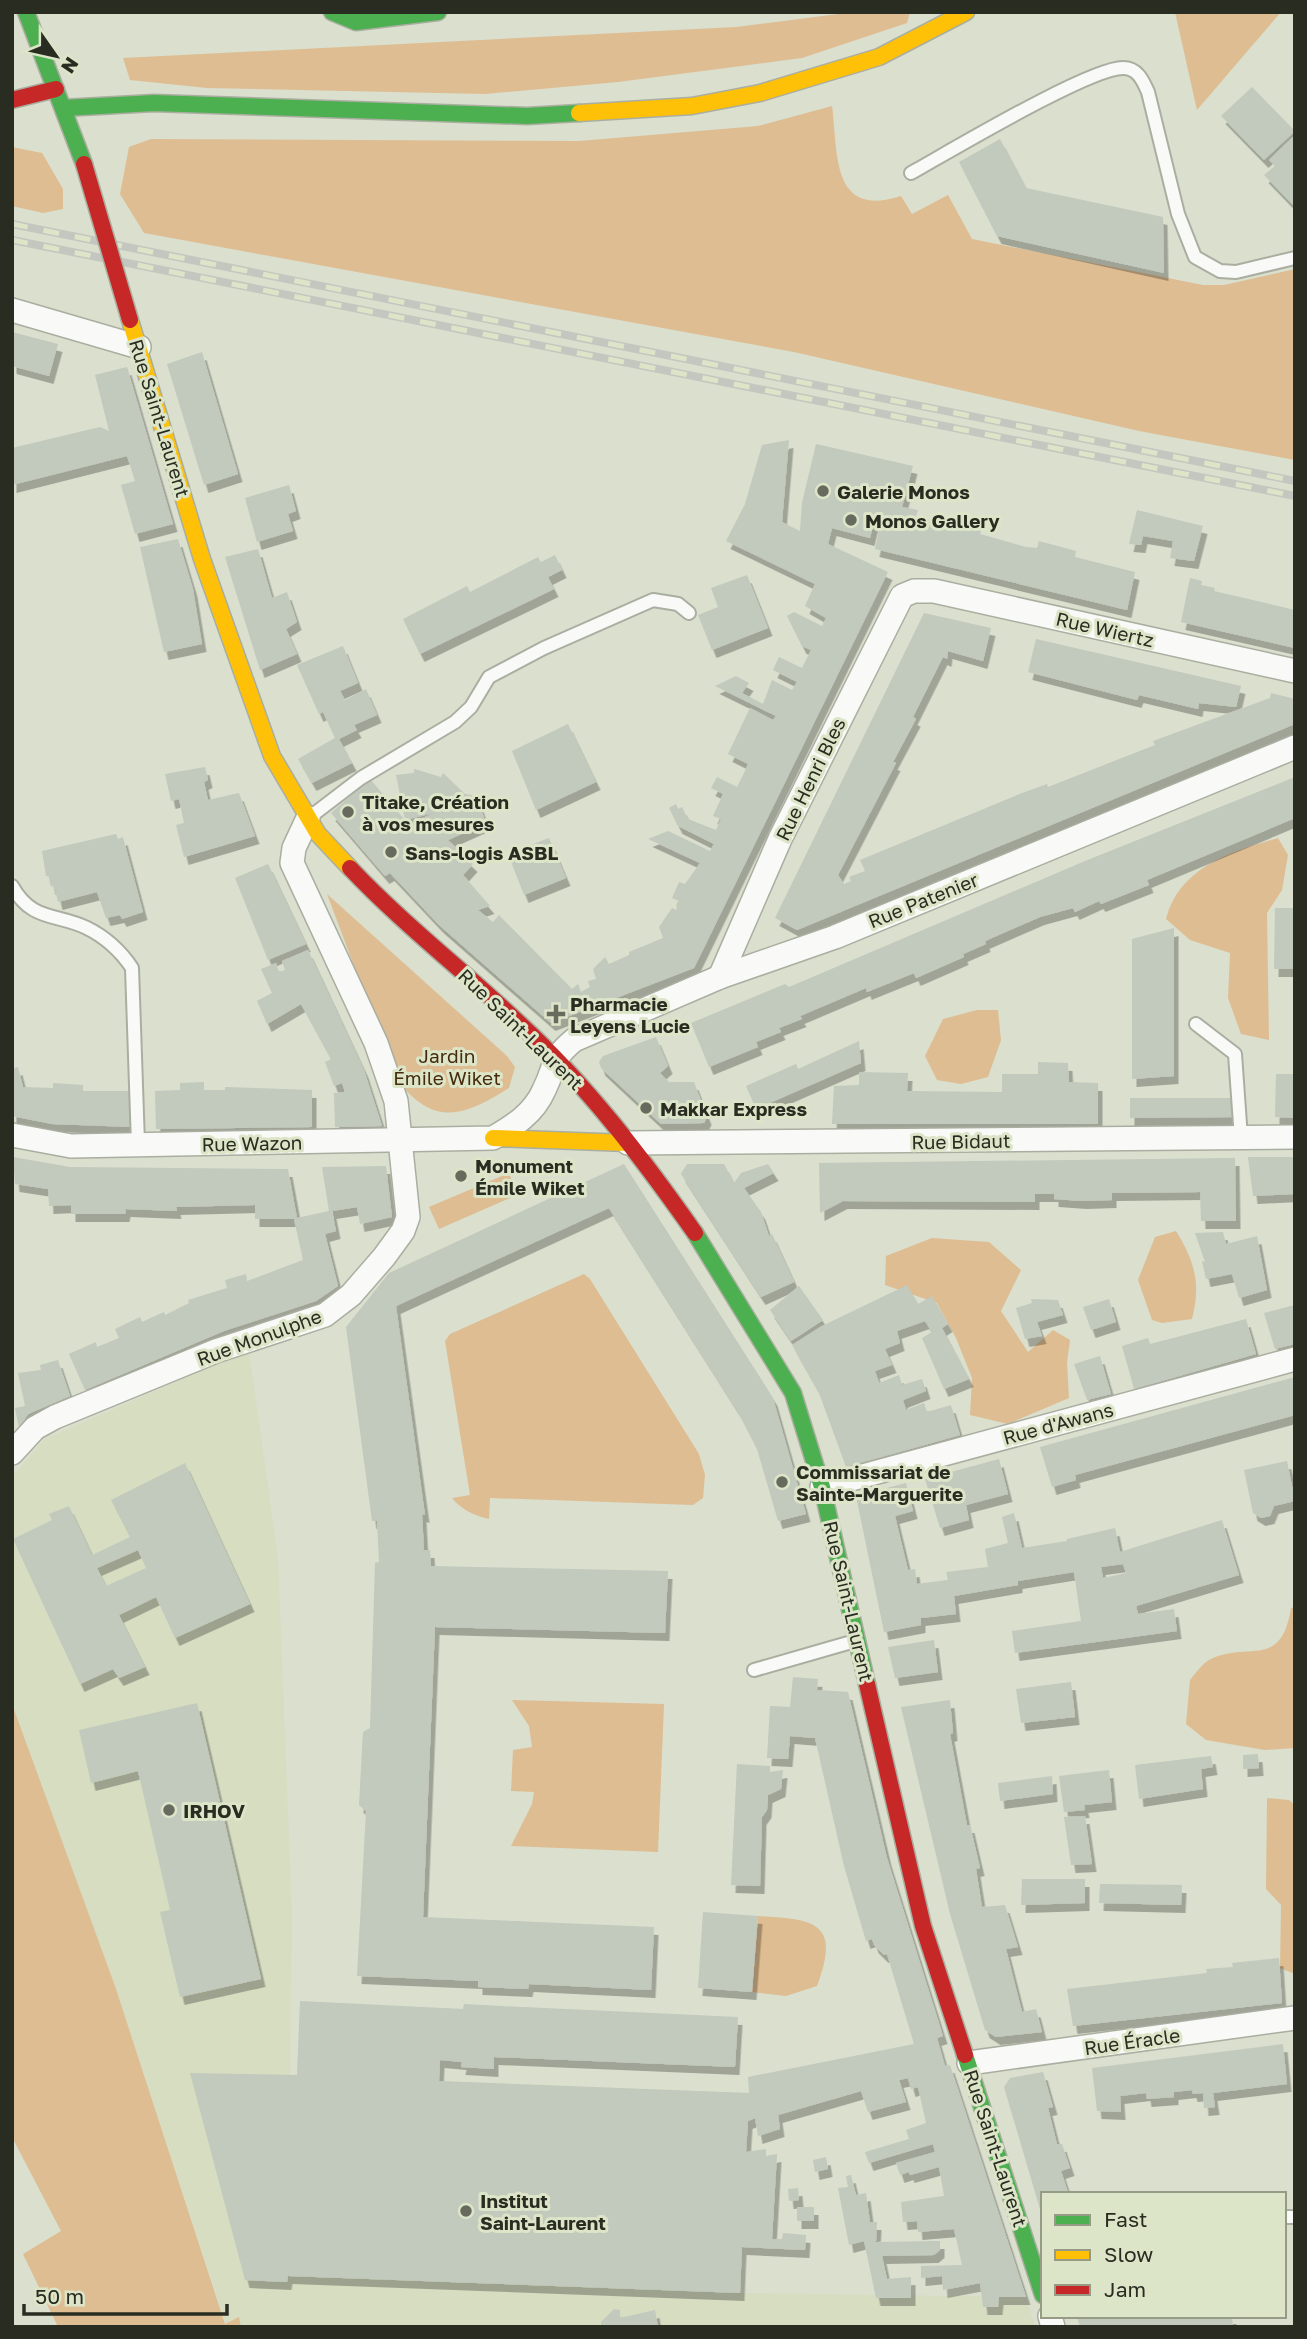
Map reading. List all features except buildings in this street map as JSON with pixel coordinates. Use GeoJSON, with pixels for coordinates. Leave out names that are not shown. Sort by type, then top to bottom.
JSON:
{"type":"FeatureCollection","features":[{"type":"Feature","properties":{"kind":"main road","name":"Rue Saint-Laurent"},"geometry":{"type":"LineString","coordinates":[[26,12],[84,164],[202,559],[272,756],[318,834],[369,888],[555,1056],[628,1143],[697,1236],[793,1394],[822,1487],[923,1926],[1041,2287]]}},
{"type":"Feature","properties":{"kind":"main road"},"geometry":{"type":"LineString","coordinates":[[332,12],[356,22],[438,12]]}},
{"type":"Feature","properties":{"kind":"main road"},"geometry":{"type":"LineString","coordinates":[[63,108],[154,103],[527,116],[692,106],[760,93],[879,57],[966,12]]}},
{"type":"Feature","properties":{"kind":"main road"},"geometry":{"type":"LineString","coordinates":[[12,100],[56,89]]}},
{"type":"Feature","properties":{"kind":"main road","name":"Rue Wazon"},"geometry":{"type":"LineString","coordinates":[[493,1138],[628,1143]]}},
{"type":"Feature","properties":{"kind":"street"},"geometry":{"type":"LineString","coordinates":[[12,310],[139,348]]}},
{"type":"Feature","properties":{"kind":"street","name":"Rue Wiertz"},"geometry":{"type":"LineString","coordinates":[[914,591],[934,591],[1295,671]]}},
{"type":"Feature","properties":{"kind":"street","name":"Rue Henri Bles"},"geometry":{"type":"LineString","coordinates":[[720,977],[780,839],[899,599],[914,591]]}},
{"type":"Feature","properties":{"kind":"street","name":"Rue Patenier"},"geometry":{"type":"LineString","coordinates":[[555,1056],[574,1040],[720,977],[835,937],[1295,747]]}},
{"type":"Feature","properties":{"kind":"street"},"geometry":{"type":"LineString","coordinates":[[309,818],[294,848],[292,863],[376,1043],[396,1101],[401,1142]]}},
{"type":"Feature","properties":{"kind":"street","name":"Rue Wazon"},"geometry":{"type":"LineString","coordinates":[[12,1135],[71,1146],[401,1142],[493,1138],[518,1124],[531,1110],[544,1091],[555,1056]]}},
{"type":"Feature","properties":{"kind":"street","name":"Rue Bidaut"},"geometry":{"type":"LineString","coordinates":[[628,1143],[1295,1138]]}},
{"type":"Feature","properties":{"kind":"street","name":"Rue Monulphe"},"geometry":{"type":"LineString","coordinates":[[12,1453],[35,1428],[55,1417],[216,1351],[325,1315],[351,1295],[397,1240],[408,1217],[401,1142]]}},
{"type":"Feature","properties":{"kind":"street","name":"Rue d'Awans"},"geometry":{"type":"LineString","coordinates":[[822,1487],[1295,1359]]}},
{"type":"Feature","properties":{"kind":"street","name":"Rue Éracle"},"geometry":{"type":"LineString","coordinates":[[970,2063],[1295,2018]]}},
{"type":"Feature","properties":{"kind":"lane"},"geometry":{"type":"LineString","coordinates":[[911,173],[1074,86],[1108,70],[1126,68],[1140,75],[1148,92],[1178,214],[1195,257],[1220,271],[1236,272],[1295,258]]}},
{"type":"Feature","properties":{"kind":"lane"},"geometry":{"type":"LineString","coordinates":[[309,818],[361,778],[454,722],[471,707],[489,677],[544,648],[653,600],[678,604],[689,613]]}},
{"type":"Feature","properties":{"kind":"lane"},"geometry":{"type":"LineString","coordinates":[[12,886],[20,901],[43,916],[86,927],[118,947],[132,968],[138,1144]]}},
{"type":"Feature","properties":{"kind":"lane"},"geometry":{"type":"LineString","coordinates":[[1196,1024],[1235,1054],[1241,1138]]}},
{"type":"Feature","properties":{"kind":"lane"},"geometry":{"type":"LineString","coordinates":[[754,1670],[859,1640]]}},
{"type":"Feature","properties":{"kind":"shaded area"},"geometry":{"type":"Polygon","coordinates":[[[249,1350],[278,1559],[292,1916],[290,2075],[749,2093],[740,2293],[1026,2297],[1035,2327],[241,2327],[239,2317],[226,2324],[115,1986],[12,1704],[12,1477],[45,1439],[249,1350]]]}},
{"type":"Feature","properties":{"kind":"green space"},"geometry":{"type":"Polygon","coordinates":[[[854,12],[910,12],[907,23],[802,58],[618,82],[485,94],[207,88],[130,80],[123,58],[736,27],[854,12]]]}},
{"type":"Feature","properties":{"kind":"green space"},"geometry":{"type":"Polygon","coordinates":[[[1175,12],[1281,12],[1197,110],[1175,12]]]}},
{"type":"Feature","properties":{"kind":"green space"},"geometry":{"type":"Polygon","coordinates":[[[832,106],[838,161],[842,177],[850,190],[862,198],[878,201],[901,196],[912,214],[948,195],[972,239],[1203,285],[1224,285],[1295,269],[1295,460],[1139,431],[794,352],[144,233],[120,194],[129,147],[151,139],[579,141],[758,126],[832,106]]]}},
{"type":"Feature","properties":{"kind":"green space"},"geometry":{"type":"Polygon","coordinates":[[[12,147],[42,153],[63,189],[63,209],[43,213],[12,206],[12,147]]]}},
{"type":"Feature","properties":{"kind":"green space"},"geometry":{"type":"Polygon","coordinates":[[[1278,838],[1288,855],[1282,890],[1267,913],[1269,1040],[1241,1034],[1228,998],[1230,953],[1190,940],[1166,919],[1173,901],[1195,874],[1226,856],[1278,838]]]}},
{"type":"Feature","properties":{"kind":"green space","name":"Jardin Émile Wiket"},"geometry":{"type":"Polygon","coordinates":[[[327,894],[507,1056],[515,1067],[509,1088],[477,1106],[450,1112],[437,1111],[411,1095],[397,1080],[327,894]]]}},
{"type":"Feature","properties":{"kind":"green space"},"geometry":{"type":"Polygon","coordinates":[[[977,1010],[998,1010],[1001,1040],[988,1077],[961,1084],[937,1080],[925,1056],[943,1019],[977,1010]]]}},
{"type":"Feature","properties":{"kind":"green space"},"geometry":{"type":"Polygon","coordinates":[[[509,1173],[517,1195],[439,1229],[429,1207],[509,1173]]]}},
{"type":"Feature","properties":{"kind":"green space"},"geometry":{"type":"Polygon","coordinates":[[[1176,1231],[1192,1263],[1196,1284],[1195,1306],[1192,1319],[1162,1323],[1152,1320],[1138,1280],[1155,1237],[1176,1231]]]}},
{"type":"Feature","properties":{"kind":"green space"},"geometry":{"type":"Polygon","coordinates":[[[932,1238],[989,1242],[1021,1270],[1001,1311],[1028,1352],[1053,1330],[1070,1340],[1067,1363],[1069,1398],[1008,1424],[970,1415],[972,1378],[956,1338],[937,1303],[885,1285],[886,1256],[932,1238]]]}},
{"type":"Feature","properties":{"kind":"green space"},"geometry":{"type":"Polygon","coordinates":[[[584,1274],[590,1279],[699,1454],[705,1475],[703,1498],[693,1505],[490,1498],[489,1519],[473,1514],[452,1498],[470,1495],[445,1341],[450,1334],[584,1274]]]}},
{"type":"Feature","properties":{"kind":"green space"},"geometry":{"type":"Polygon","coordinates":[[[1295,1607],[1295,1748],[1265,1750],[1206,1740],[1186,1724],[1190,1680],[1209,1660],[1271,1647],[1279,1640],[1286,1628],[1291,1608],[1295,1607]]]}},
{"type":"Feature","properties":{"kind":"green space"},"geometry":{"type":"Polygon","coordinates":[[[512,1700],[664,1704],[658,1852],[511,1846],[532,1804],[534,1792],[511,1791],[513,1750],[532,1747],[529,1726],[512,1700]]]}},
{"type":"Feature","properties":{"kind":"green space"},"geometry":{"type":"Polygon","coordinates":[[[12,1704],[115,1986],[225,2324],[239,2317],[241,2327],[58,2327],[23,2254],[61,2231],[12,2137],[12,1704]]]}},
{"type":"Feature","properties":{"kind":"green space"},"geometry":{"type":"Polygon","coordinates":[[[1267,1798],[1289,1800],[1295,1805],[1295,1974],[1280,1968],[1281,1905],[1266,1889],[1267,1798]]]}},
{"type":"Feature","properties":{"kind":"green space"},"geometry":{"type":"Polygon","coordinates":[[[758,1916],[795,1919],[818,1928],[824,1937],[826,1948],[817,1986],[786,1996],[752,1992],[758,1916]]]}},
{"type":"Feature","properties":{"kind":"railway"},"geometry":{"type":"LineString","coordinates":[[12,224],[1295,481]]}},
{"type":"Feature","properties":{"kind":"railway"},"geometry":{"type":"LineString","coordinates":[[12,240],[1295,496]]}},
{"type":"Feature","properties":{"kind":"traffic: fast"},"geometry":{"type":"LineString","coordinates":[[26,12],[84,164]]}},
{"type":"Feature","properties":{"kind":"traffic: fast"},"geometry":{"type":"LineString","coordinates":[[332,12],[356,22],[438,12]]}},
{"type":"Feature","properties":{"kind":"traffic: fast"},"geometry":{"type":"LineString","coordinates":[[63,108],[154,103],[527,116],[579,113]]}},
{"type":"Feature","properties":{"kind":"traffic: fast"},"geometry":{"type":"LineString","coordinates":[[695,1233],[793,1393],[822,1487],[867,1684]]}},
{"type":"Feature","properties":{"kind":"traffic: fast"},"geometry":{"type":"LineString","coordinates":[[965,2055],[1041,2289]]}},
{"type":"Feature","properties":{"kind":"traffic: slow"},"geometry":{"type":"LineString","coordinates":[[579,113],[692,106],[760,93],[879,57],[966,12]]}},
{"type":"Feature","properties":{"kind":"traffic: slow"},"geometry":{"type":"LineString","coordinates":[[130,320],[202,559],[272,756],[318,834],[350,868]]}},
{"type":"Feature","properties":{"kind":"traffic: slow"},"geometry":{"type":"LineString","coordinates":[[493,1138],[628,1143]]}},
{"type":"Feature","properties":{"kind":"traffic: jam"},"geometry":{"type":"LineString","coordinates":[[12,100],[56,89]]}},
{"type":"Feature","properties":{"kind":"traffic: jam"},"geometry":{"type":"LineString","coordinates":[[84,164],[130,320]]}},
{"type":"Feature","properties":{"kind":"traffic: jam"},"geometry":{"type":"LineString","coordinates":[[350,868],[391,909],[545,1047],[591,1097],[634,1150],[695,1233]]}},
{"type":"Feature","properties":{"kind":"traffic: jam"},"geometry":{"type":"LineString","coordinates":[[867,1684],[923,1926],[965,2055]]}},
{"type":"Feature","properties":{"kind":"place","name":"Galerie Monos"},"geometry":{"type":"Point","coordinates":[823,491]}},
{"type":"Feature","properties":{"kind":"place","name":"Monos Gallery"},"geometry":{"type":"Point","coordinates":[851,520]}},
{"type":"Feature","properties":{"kind":"place","name":"Titake, Création à vos mesures"},"geometry":{"type":"Point","coordinates":[348,812]}},
{"type":"Feature","properties":{"kind":"place","name":"Sans-logis ASBL"},"geometry":{"type":"Point","coordinates":[391,852]}},
{"type":"Feature","properties":{"kind":"place","name":"Pharmacie Leyens Lucie"},"geometry":{"type":"Point","coordinates":[556,1014]}},
{"type":"Feature","properties":{"kind":"place","name":"Makkar Express"},"geometry":{"type":"Point","coordinates":[646,1108]}},
{"type":"Feature","properties":{"kind":"place","name":"Monument Émile Wiket"},"geometry":{"type":"Point","coordinates":[461,1176]}},
{"type":"Feature","properties":{"kind":"place","name":"Commissariat de Sainte-Marguerite"},"geometry":{"type":"Point","coordinates":[782,1482]}},
{"type":"Feature","properties":{"kind":"place","name":"IRHOV"},"geometry":{"type":"Point","coordinates":[169,1810]}},
{"type":"Feature","properties":{"kind":"place","name":"Institut Saint-Laurent"},"geometry":{"type":"Point","coordinates":[466,2211]}}]}
